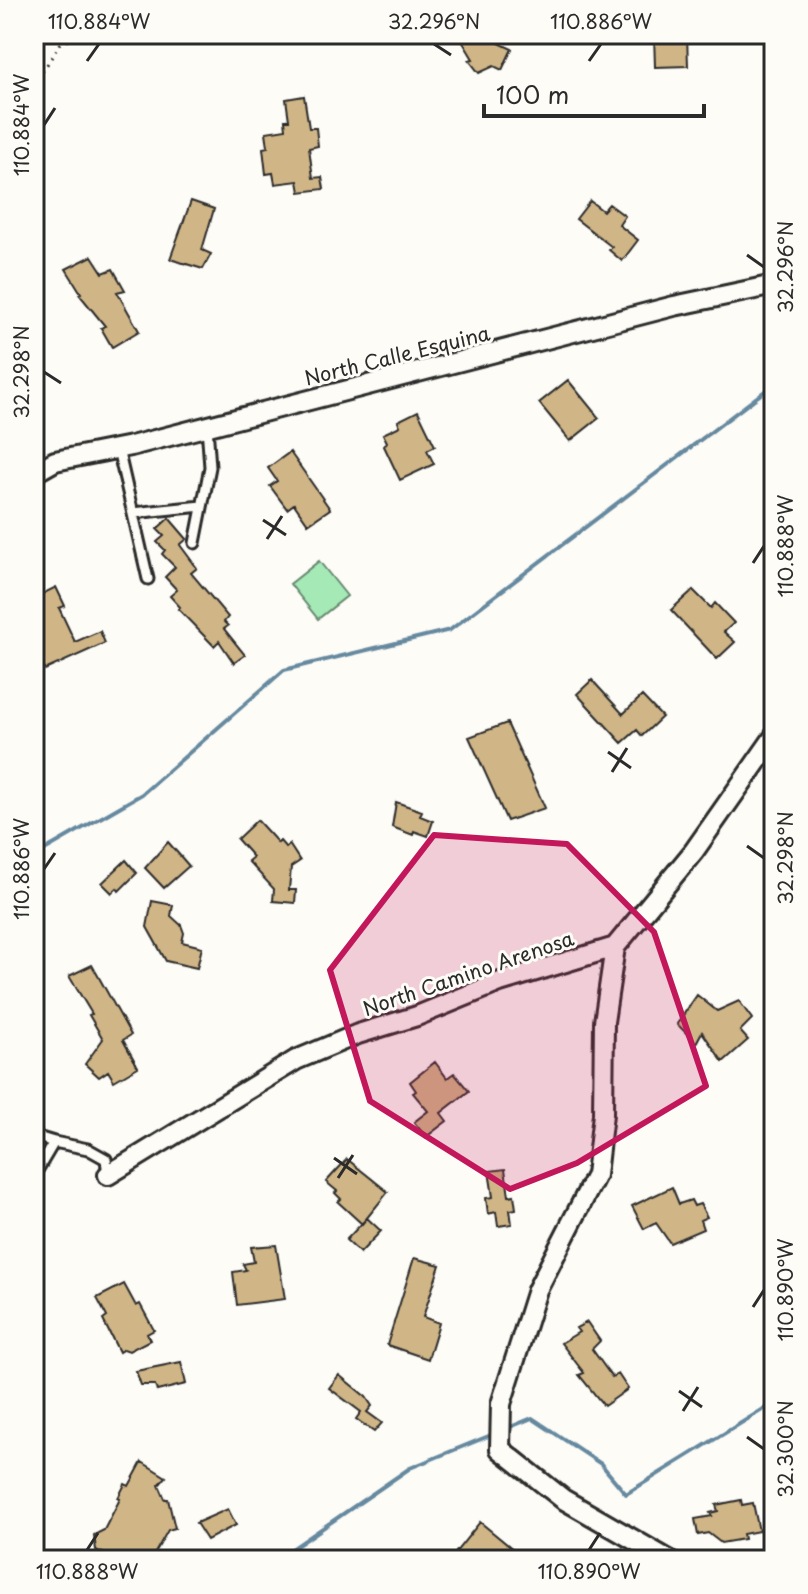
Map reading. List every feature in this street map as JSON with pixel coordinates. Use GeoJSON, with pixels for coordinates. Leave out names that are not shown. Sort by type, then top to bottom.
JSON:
{"type":"FeatureCollection","features":[{"type":"Feature","properties":{"kind":"street","name":"North Calle Esquina"},"geometry":{"type":"LineString","coordinates":[[34,473],[55,461],[118,449],[674,306],[774,285]]}},
{"type":"Feature","properties":{"kind":"street"},"geometry":{"type":"LineString","coordinates":[[669,1560],[563,1499],[500,1449],[501,1404],[537,1290],[596,1175],[603,1114],[604,1022],[615,947],[694,851],[774,737]]}},
{"type":"Feature","properties":{"kind":"street","name":"North Camino Arenosa"},"geometry":{"type":"LineString","coordinates":[[108,1175],[296,1060],[500,982],[615,947]]}},
{"type":"Feature","properties":{"kind":"lane"},"geometry":{"type":"LineString","coordinates":[[195,543],[210,467],[207,426]]}},
{"type":"Feature","properties":{"kind":"lane"},"geometry":{"type":"LineString","coordinates":[[118,449],[148,579]]}},
{"type":"Feature","properties":{"kind":"lane"},"geometry":{"type":"LineString","coordinates":[[133,513],[202,506]]}},
{"type":"Feature","properties":{"kind":"lane"},"geometry":{"type":"LineString","coordinates":[[34,1136],[88,1149],[106,1159],[108,1175]]}},
{"type":"Feature","properties":{"kind":"lane"},"geometry":{"type":"LineString","coordinates":[[34,1171],[54,1142]]}},
{"type":"Feature","properties":{"kind":"path"},"geometry":{"type":"LineString","coordinates":[[34,85],[60,44],[82,34]]}},
{"type":"Feature","properties":{"kind":"highlighted area"},"geometry":{"type":"Polygon","coordinates":[[[434,835],[567,844],[654,932],[706,1086],[577,1163],[510,1189],[370,1101],[330,970],[434,835]]]}},
{"type":"Feature","properties":{"kind":"green space"},"geometry":{"type":"Polygon","coordinates":[[[319,561],[347,596],[318,619],[290,584],[319,561]]]}},
{"type":"Feature","properties":{"kind":"building"},"geometry":{"type":"Polygon","coordinates":[[[458,34],[493,34],[499,43],[512,49],[502,70],[494,66],[479,73],[469,60],[473,59],[458,34]]]}},
{"type":"Feature","properties":{"kind":"building"},"geometry":{"type":"Polygon","coordinates":[[[654,34],[687,34],[688,66],[655,67],[654,34]]]}},
{"type":"Feature","properties":{"kind":"building"},"geometry":{"type":"Polygon","coordinates":[[[304,96],[309,128],[316,128],[318,146],[309,148],[313,178],[322,177],[324,189],[300,192],[298,181],[275,184],[273,173],[266,174],[263,148],[268,147],[266,132],[286,129],[285,120],[289,120],[286,99],[304,96]]]}},
{"type":"Feature","properties":{"kind":"building"},"geometry":{"type":"Polygon","coordinates":[[[191,201],[214,209],[202,250],[211,254],[203,269],[170,259],[191,201]]]}},
{"type":"Feature","properties":{"kind":"building"},"geometry":{"type":"Polygon","coordinates":[[[590,201],[603,211],[609,204],[625,216],[619,225],[638,240],[622,261],[609,250],[612,247],[576,219],[590,201]]]}},
{"type":"Feature","properties":{"kind":"building"},"geometry":{"type":"Polygon","coordinates":[[[92,256],[103,273],[113,269],[125,290],[117,292],[139,331],[112,347],[101,328],[105,326],[79,294],[66,269],[92,256]]]}},
{"type":"Feature","properties":{"kind":"building"},"geometry":{"type":"Polygon","coordinates":[[[568,380],[599,418],[570,441],[539,403],[568,380]]]}},
{"type":"Feature","properties":{"kind":"building"},"geometry":{"type":"Polygon","coordinates":[[[418,411],[435,446],[427,450],[434,464],[400,480],[384,446],[387,442],[383,434],[400,426],[398,421],[418,411]]]}},
{"type":"Feature","properties":{"kind":"building"},"geometry":{"type":"Polygon","coordinates":[[[290,452],[330,509],[308,524],[294,504],[287,509],[270,486],[277,481],[268,468],[290,452]]]}},
{"type":"Feature","properties":{"kind":"building"},"geometry":{"type":"Polygon","coordinates":[[[169,518],[187,539],[180,545],[197,568],[191,573],[228,617],[224,622],[228,626],[224,629],[245,655],[234,663],[219,641],[214,646],[178,609],[180,607],[170,596],[177,590],[165,577],[175,567],[162,554],[165,550],[157,542],[164,536],[157,529],[169,518]]]}},
{"type":"Feature","properties":{"kind":"building"},"geometry":{"type":"Polygon","coordinates":[[[56,587],[65,606],[59,608],[75,642],[100,631],[105,643],[45,670],[34,646],[34,598],[56,587]]]}},
{"type":"Feature","properties":{"kind":"building"},"geometry":{"type":"Polygon","coordinates":[[[693,590],[711,608],[715,603],[734,623],[724,632],[735,642],[717,659],[671,610],[693,590]]]}},
{"type":"Feature","properties":{"kind":"building"},"geometry":{"type":"Polygon","coordinates":[[[592,680],[623,714],[642,696],[662,717],[642,736],[637,730],[622,743],[577,694],[592,680]]]}},
{"type":"Feature","properties":{"kind":"building"},"geometry":{"type":"Polygon","coordinates":[[[507,723],[545,808],[507,821],[469,737],[507,723]]]}},
{"type":"Feature","properties":{"kind":"building"},"geometry":{"type":"Polygon","coordinates":[[[396,802],[422,811],[420,816],[433,821],[428,836],[414,831],[413,835],[392,827],[396,802]]]}},
{"type":"Feature","properties":{"kind":"building"},"geometry":{"type":"Polygon","coordinates":[[[257,820],[278,843],[280,841],[286,848],[289,844],[300,861],[291,867],[289,890],[296,890],[295,903],[273,901],[274,889],[248,861],[253,857],[237,839],[257,820]]]}},
{"type":"Feature","properties":{"kind":"building"},"geometry":{"type":"Polygon","coordinates":[[[168,842],[189,866],[164,888],[145,868],[168,842]]]}},
{"type":"Feature","properties":{"kind":"building"},"geometry":{"type":"Polygon","coordinates":[[[126,860],[137,873],[119,891],[117,888],[112,893],[102,883],[126,860]]]}},
{"type":"Feature","properties":{"kind":"building"},"geometry":{"type":"Polygon","coordinates":[[[152,901],[173,905],[171,916],[181,925],[184,933],[182,942],[202,947],[197,968],[166,961],[147,927],[152,901]]]}},
{"type":"Feature","properties":{"kind":"building"},"geometry":{"type":"Polygon","coordinates":[[[92,965],[131,1035],[123,1040],[138,1067],[114,1081],[108,1071],[99,1077],[85,1064],[103,1039],[69,976],[92,965]]]}},
{"type":"Feature","properties":{"kind":"building"},"geometry":{"type":"Polygon","coordinates":[[[697,995],[717,1011],[739,1001],[752,1019],[740,1031],[748,1040],[723,1062],[702,1032],[696,1043],[677,1024],[697,995]]]}},
{"type":"Feature","properties":{"kind":"building"},"geometry":{"type":"Polygon","coordinates":[[[435,1062],[447,1078],[454,1073],[469,1091],[441,1113],[447,1121],[426,1137],[414,1122],[428,1111],[413,1093],[416,1091],[410,1082],[435,1062]]]}},
{"type":"Feature","properties":{"kind":"building"},"geometry":{"type":"Polygon","coordinates":[[[347,1159],[388,1192],[362,1224],[338,1202],[341,1199],[335,1193],[337,1191],[326,1182],[347,1159]]]}},
{"type":"Feature","properties":{"kind":"building"},"geometry":{"type":"Polygon","coordinates":[[[505,1169],[509,1196],[514,1195],[516,1209],[510,1210],[512,1224],[498,1226],[496,1212],[488,1214],[486,1198],[493,1197],[489,1171],[505,1169]]]}},
{"type":"Feature","properties":{"kind":"building"},"geometry":{"type":"Polygon","coordinates":[[[672,1187],[679,1204],[691,1200],[694,1206],[700,1204],[707,1217],[700,1220],[703,1229],[670,1243],[656,1223],[644,1229],[632,1206],[672,1187]]]}},
{"type":"Feature","properties":{"kind":"building"},"geometry":{"type":"Polygon","coordinates":[[[367,1218],[381,1231],[360,1253],[346,1240],[367,1218]]]}},
{"type":"Feature","properties":{"kind":"building"},"geometry":{"type":"Polygon","coordinates":[[[276,1245],[285,1299],[237,1305],[233,1272],[246,1270],[243,1264],[254,1262],[251,1247],[276,1245]]]}},
{"type":"Feature","properties":{"kind":"building"},"geometry":{"type":"Polygon","coordinates":[[[414,1258],[440,1265],[423,1317],[439,1323],[428,1359],[387,1345],[414,1258]]]}},
{"type":"Feature","properties":{"kind":"building"},"geometry":{"type":"Polygon","coordinates":[[[124,1284],[136,1306],[140,1304],[154,1330],[147,1334],[150,1340],[129,1351],[124,1349],[119,1352],[103,1320],[107,1317],[97,1298],[124,1284]]]}},
{"type":"Feature","properties":{"kind":"building"},"geometry":{"type":"Polygon","coordinates":[[[587,1322],[600,1341],[592,1349],[612,1377],[618,1374],[628,1389],[604,1406],[579,1375],[584,1373],[561,1343],[579,1332],[576,1328],[587,1322]]]}},
{"type":"Feature","properties":{"kind":"building"},"geometry":{"type":"Polygon","coordinates":[[[181,1362],[186,1384],[157,1391],[155,1385],[141,1385],[136,1371],[181,1362]]]}},
{"type":"Feature","properties":{"kind":"building"},"geometry":{"type":"Polygon","coordinates":[[[339,1375],[366,1397],[372,1406],[367,1412],[382,1423],[374,1432],[356,1419],[361,1412],[329,1388],[339,1375]]]}},
{"type":"Feature","properties":{"kind":"building"},"geometry":{"type":"Polygon","coordinates":[[[142,1462],[166,1477],[159,1485],[165,1499],[168,1499],[175,1528],[168,1530],[151,1560],[117,1560],[96,1550],[94,1535],[104,1530],[125,1484],[129,1486],[142,1462]]]}},
{"type":"Feature","properties":{"kind":"building"},"geometry":{"type":"Polygon","coordinates":[[[741,1500],[742,1505],[753,1503],[759,1531],[743,1534],[744,1539],[721,1543],[708,1533],[698,1535],[695,1519],[712,1516],[710,1513],[718,1511],[716,1505],[741,1500]]]}},
{"type":"Feature","properties":{"kind":"building"},"geometry":{"type":"Polygon","coordinates":[[[228,1509],[236,1525],[207,1540],[196,1523],[228,1509]]]}},
{"type":"Feature","properties":{"kind":"building"},"geometry":{"type":"Polygon","coordinates":[[[480,1522],[514,1550],[506,1560],[465,1560],[456,1552],[480,1522]]]}},
{"type":"Feature","properties":{"kind":"waterway"},"geometry":{"type":"LineString","coordinates":[[34,856],[142,794],[284,670],[450,630],[774,384]]}},
{"type":"Feature","properties":{"kind":"waterway"},"geometry":{"type":"LineString","coordinates":[[508,1428],[532,1418],[601,1464],[626,1494],[767,1407],[774,1393]]}},
{"type":"Feature","properties":{"kind":"waterway"},"geometry":{"type":"LineString","coordinates":[[276,1560],[410,1468],[496,1433]]}}]}
